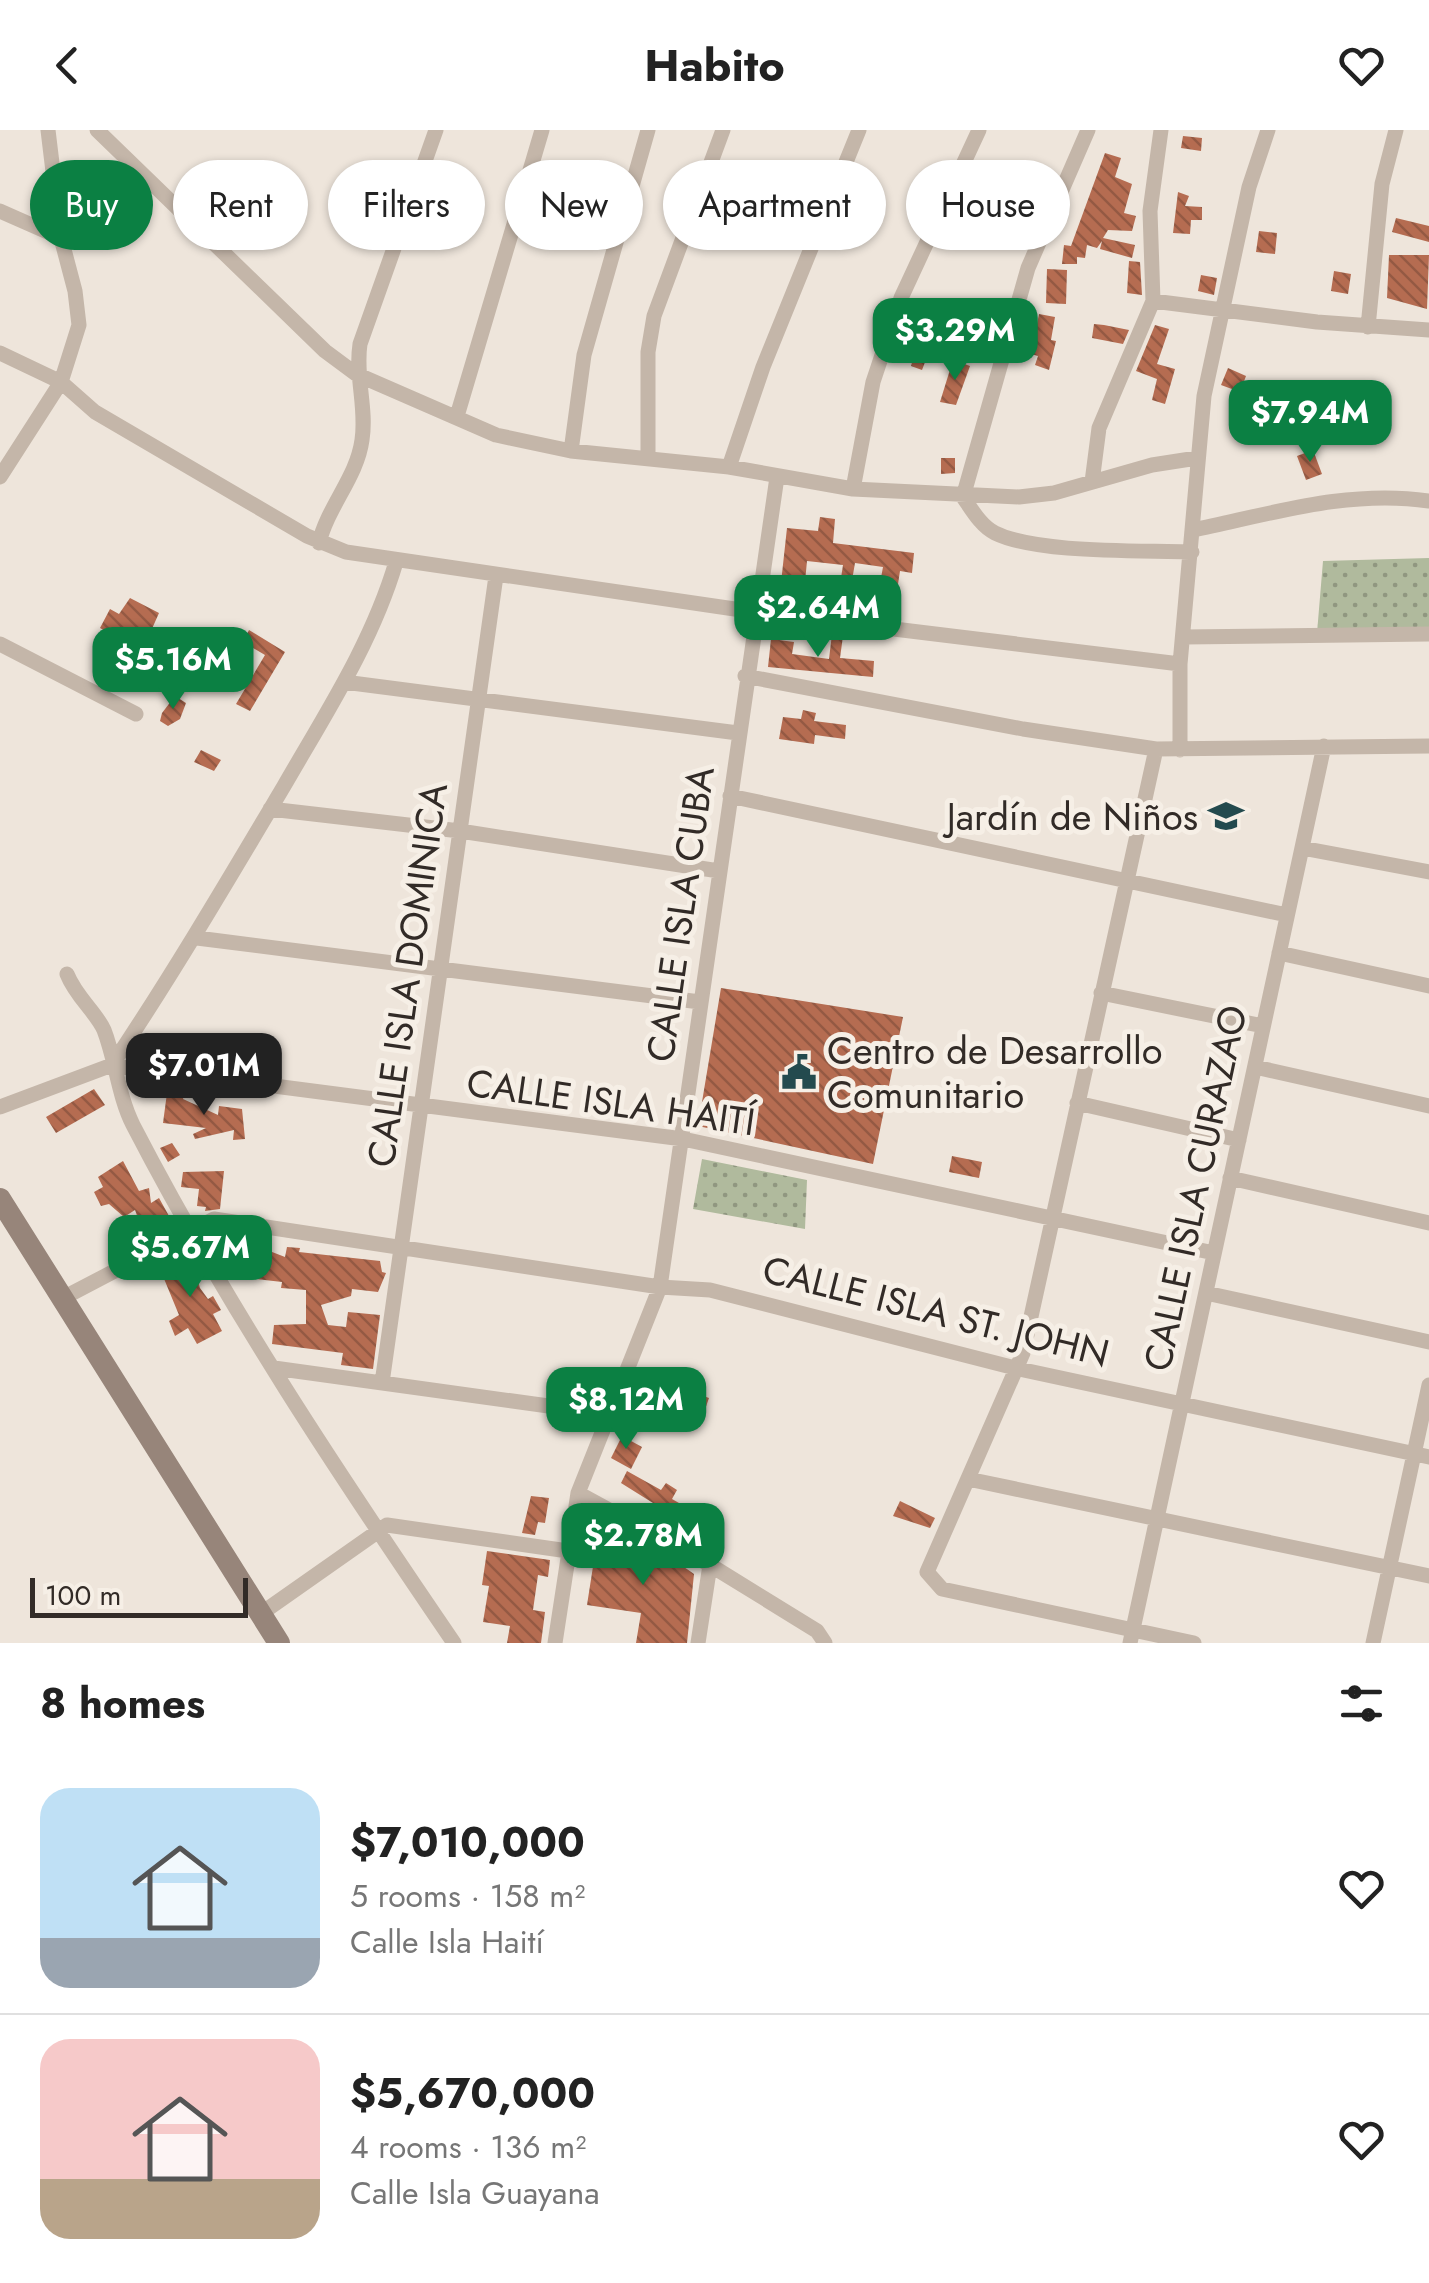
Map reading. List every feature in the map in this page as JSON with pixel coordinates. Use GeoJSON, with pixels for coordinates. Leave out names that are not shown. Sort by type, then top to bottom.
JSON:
{"type":"FeatureCollection","features":[{"type":"Feature","properties":{"kind":"street"},"geometry":{"type":"LineString","coordinates":[[48,130],[52,160]]}},
{"type":"Feature","properties":{"kind":"street"},"geometry":{"type":"LineString","coordinates":[[96,130],[325,351],[356,374],[496,435],[571,451],[730,467],[853,489],[963,497],[1054,494],[1152,465],[1197,458]]}},
{"type":"Feature","properties":{"kind":"street"},"geometry":{"type":"LineString","coordinates":[[319,543],[325,519],[358,460],[362,441],[356,374],[360,344],[436,130]]}},
{"type":"Feature","properties":{"kind":"street"},"geometry":{"type":"LineString","coordinates":[[458,416],[542,130]]}},
{"type":"Feature","properties":{"kind":"street"},"geometry":{"type":"LineString","coordinates":[[571,451],[584,355],[648,130]]}},
{"type":"Feature","properties":{"kind":"street"},"geometry":{"type":"LineString","coordinates":[[648,458],[647,371],[654,316],[723,130]]}},
{"type":"Feature","properties":{"kind":"street"},"geometry":{"type":"LineString","coordinates":[[730,467],[763,367],[858,130]]}},
{"type":"Feature","properties":{"kind":"street"},"geometry":{"type":"LineString","coordinates":[[853,489],[872,382],[901,298],[978,130]]}},
{"type":"Feature","properties":{"kind":"street"},"geometry":{"type":"LineString","coordinates":[[963,497],[1028,268],[1088,130]]}},
{"type":"Feature","properties":{"kind":"street"},"geometry":{"type":"LineString","coordinates":[[1092,482],[1091,461],[1099,428],[1153,301],[1150,211],[1161,130]]}},
{"type":"Feature","properties":{"kind":"street"},"geometry":{"type":"LineString","coordinates":[[1180,750],[1180,664],[1197,458],[1250,187],[1268,130]]}},
{"type":"Feature","properties":{"kind":"street"},"geometry":{"type":"LineString","coordinates":[[1368,327],[1382,184],[1396,130]]}},
{"type":"Feature","properties":{"kind":"street"},"geometry":{"type":"LineString","coordinates":[[0,211],[30,224]]}},
{"type":"Feature","properties":{"kind":"street"},"geometry":{"type":"LineString","coordinates":[[0,477],[61,382],[78,325],[76,291],[64,250]]}},
{"type":"Feature","properties":{"kind":"street"},"geometry":{"type":"LineString","coordinates":[[1153,301],[1368,327],[1429,330]]}},
{"type":"Feature","properties":{"kind":"street"},"geometry":{"type":"LineString","coordinates":[[0,354],[61,382],[96,412],[319,543],[396,562],[755,612],[1180,664]]}},
{"type":"Feature","properties":{"kind":"street","name":"CALLE ISLA CUBA"},"geometry":{"type":"LineString","coordinates":[[555,1643],[578,1493],[606,1414],[660,1287],[755,612],[778,477]]}},
{"type":"Feature","properties":{"kind":"street"},"geometry":{"type":"LineString","coordinates":[[1192,530],[1350,497],[1388,495],[1429,500]]}},
{"type":"Feature","properties":{"kind":"street"},"geometry":{"type":"LineString","coordinates":[[963,497],[985,527],[998,534],[1078,547],[1192,552]]}},
{"type":"Feature","properties":{"kind":"street"},"geometry":{"type":"LineString","coordinates":[[112,1064],[197,938],[344,682],[379,619],[396,562]]}},
{"type":"Feature","properties":{"kind":"street","name":"CALLE ISLA DOMINICA"},"geometry":{"type":"LineString","coordinates":[[382,1383],[496,576]]}},
{"type":"Feature","properties":{"kind":"street"},"geometry":{"type":"LineString","coordinates":[[1184,637],[1429,634]]}},
{"type":"Feature","properties":{"kind":"street"},"geometry":{"type":"LineString","coordinates":[[0,644],[136,714]]}},
{"type":"Feature","properties":{"kind":"street"},"geometry":{"type":"LineString","coordinates":[[746,676],[1156,749],[1429,746]]}},
{"type":"Feature","properties":{"kind":"street"},"geometry":{"type":"LineString","coordinates":[[344,682],[738,733]]}},
{"type":"Feature","properties":{"kind":"street","name":"CALLE ISLA CURAZAO"},"geometry":{"type":"LineString","coordinates":[[1131,1636],[1324,746]]}},
{"type":"Feature","properties":{"kind":"street"},"geometry":{"type":"LineString","coordinates":[[1156,749],[1018,1369],[927,1572],[932,1583],[942,1589],[1131,1636],[1194,1643]]}},
{"type":"Feature","properties":{"kind":"street"},"geometry":{"type":"LineString","coordinates":[[730,796],[1288,915]]}},
{"type":"Feature","properties":{"kind":"street"},"geometry":{"type":"LineString","coordinates":[[270,809],[460,832],[719,871]]}},
{"type":"Feature","properties":{"kind":"street"},"geometry":{"type":"LineString","coordinates":[[1302,848],[1429,872]]}},
{"type":"Feature","properties":{"kind":"street"},"geometry":{"type":"LineString","coordinates":[[197,938],[700,1002]]}},
{"type":"Feature","properties":{"kind":"street"},"geometry":{"type":"LineString","coordinates":[[1279,953],[1429,986]]}},
{"type":"Feature","properties":{"kind":"street"},"geometry":{"type":"LineString","coordinates":[[67,974],[75,994],[103,1027],[131,1121],[192,1227],[274,1368],[376,1530],[454,1643]]}},
{"type":"Feature","properties":{"kind":"street"},"geometry":{"type":"LineString","coordinates":[[1101,993],[1263,1026]]}},
{"type":"Feature","properties":{"kind":"street","name":"CALLE ISLA HAITÍ"},"geometry":{"type":"LineString","coordinates":[[0,1107],[112,1064],[682,1140],[1054,1215],[1214,1253]]}},
{"type":"Feature","properties":{"kind":"street"},"geometry":{"type":"LineString","coordinates":[[1254,1067],[1429,1106]]}},
{"type":"Feature","properties":{"kind":"street"},"geometry":{"type":"LineString","coordinates":[[1077,1103],[1239,1140]]}},
{"type":"Feature","properties":{"kind":"street"},"geometry":{"type":"LineString","coordinates":[[1230,1178],[1429,1222]]}},
{"type":"Feature","properties":{"kind":"street"},"geometry":{"type":"LineString","coordinates":[[3,1211],[63,1298],[279,1643]]}},
{"type":"Feature","properties":{"kind":"street","name":"CALLE ISLA ST. JOHN"},"geometry":{"type":"LineString","coordinates":[[192,1227],[214,1219],[761,1300],[1018,1369],[1422,1455]]}},
{"type":"Feature","properties":{"kind":"street"},"geometry":{"type":"LineString","coordinates":[[63,1298],[192,1227]]}},
{"type":"Feature","properties":{"kind":"street"},"geometry":{"type":"LineString","coordinates":[[1206,1292],[1429,1342]]}},
{"type":"Feature","properties":{"kind":"street"},"geometry":{"type":"LineString","coordinates":[[274,1368],[606,1414]]}},
{"type":"Feature","properties":{"kind":"street"},"geometry":{"type":"LineString","coordinates":[[1373,1643],[1422,1455],[1429,1385]]}},
{"type":"Feature","properties":{"kind":"street"},"geometry":{"type":"LineString","coordinates":[[968,1479],[1429,1576]]}},
{"type":"Feature","properties":{"kind":"street"},"geometry":{"type":"LineString","coordinates":[[578,1493],[710,1565],[817,1630],[825,1643]]}},
{"type":"Feature","properties":{"kind":"street"},"geometry":{"type":"LineString","coordinates":[[259,1614],[376,1530],[396,1525],[568,1551]]}},
{"type":"Feature","properties":{"kind":"street"},"geometry":{"type":"LineString","coordinates":[[698,1643],[710,1565]]}},
{"type":"Feature","properties":{"kind":"green space"},"geometry":{"type":"Polygon","coordinates":[[[1429,558],[1429,629],[1317,633],[1323,561],[1429,558]]]}},
{"type":"Feature","properties":{"kind":"green space"},"geometry":{"type":"Polygon","coordinates":[[[702,1159],[807,1180],[805,1229],[693,1209],[702,1159]]]}},
{"type":"Feature","properties":{"kind":"building"},"geometry":{"type":"Polygon","coordinates":[[[1183,136],[1202,138],[1201,151],[1181,148],[1183,136]]]}},
{"type":"Feature","properties":{"kind":"building"},"geometry":{"type":"Polygon","coordinates":[[[1105,153],[1121,158],[1115,177],[1132,184],[1124,213],[1136,216],[1132,231],[1108,230],[1103,238],[1135,245],[1132,258],[1100,249],[1102,241],[1097,248],[1087,245],[1085,258],[1077,257],[1077,264],[1062,264],[1063,250],[1070,250],[1105,153]]]}},
{"type":"Feature","properties":{"kind":"building"},"geometry":{"type":"Polygon","coordinates":[[[1178,192],[1189,196],[1185,206],[1202,207],[1202,220],[1191,220],[1190,234],[1173,233],[1178,192]]]}},
{"type":"Feature","properties":{"kind":"building"},"geometry":{"type":"Polygon","coordinates":[[[1396,218],[1429,226],[1429,242],[1392,232],[1396,218]]]}},
{"type":"Feature","properties":{"kind":"building"},"geometry":{"type":"Polygon","coordinates":[[[1259,231],[1277,233],[1275,254],[1256,252],[1259,231]]]}},
{"type":"Feature","properties":{"kind":"building"},"geometry":{"type":"Polygon","coordinates":[[[1389,255],[1429,255],[1427,309],[1387,298],[1389,255]]]}},
{"type":"Feature","properties":{"kind":"building"},"geometry":{"type":"Polygon","coordinates":[[[1129,261],[1140,262],[1142,295],[1127,293],[1129,261]]]}},
{"type":"Feature","properties":{"kind":"building"},"geometry":{"type":"Polygon","coordinates":[[[1047,269],[1067,270],[1066,304],[1046,303],[1047,269]]]}},
{"type":"Feature","properties":{"kind":"building"},"geometry":{"type":"Polygon","coordinates":[[[1334,271],[1351,274],[1348,294],[1331,291],[1334,271]]]}},
{"type":"Feature","properties":{"kind":"building"},"geometry":{"type":"Polygon","coordinates":[[[1201,275],[1217,278],[1214,295],[1198,291],[1201,275]]]}},
{"type":"Feature","properties":{"kind":"building"},"geometry":{"type":"Polygon","coordinates":[[[1039,314],[1055,317],[1051,340],[1056,341],[1049,370],[1035,365],[1038,356],[1031,354],[1039,314]]]}},
{"type":"Feature","properties":{"kind":"building"},"geometry":{"type":"Polygon","coordinates":[[[1094,324],[1129,330],[1123,344],[1092,338],[1094,324]]]}},
{"type":"Feature","properties":{"kind":"building"},"geometry":{"type":"Polygon","coordinates":[[[1155,325],[1169,329],[1157,364],[1175,369],[1165,404],[1152,400],[1157,379],[1136,371],[1155,325]]]}},
{"type":"Feature","properties":{"kind":"building"},"geometry":{"type":"Polygon","coordinates":[[[922,331],[935,336],[922,370],[911,366],[914,355],[905,352],[912,333],[920,336],[922,331]]]}},
{"type":"Feature","properties":{"kind":"building"},"geometry":{"type":"Polygon","coordinates":[[[953,360],[970,366],[956,405],[940,402],[953,360]]]}},
{"type":"Feature","properties":{"kind":"building"},"geometry":{"type":"Polygon","coordinates":[[[1228,368],[1246,376],[1240,392],[1221,385],[1228,368]]]}},
{"type":"Feature","properties":{"kind":"building"},"geometry":{"type":"Polygon","coordinates":[[[1313,450],[1322,474],[1306,480],[1297,456],[1313,450]]]}},
{"type":"Feature","properties":{"kind":"building"},"geometry":{"type":"Polygon","coordinates":[[[941,458],[955,458],[955,473],[941,474],[941,458]]]}},
{"type":"Feature","properties":{"kind":"building"},"geometry":{"type":"Polygon","coordinates":[[[820,517],[835,519],[833,543],[914,553],[912,573],[900,571],[898,584],[891,583],[886,615],[857,611],[860,592],[878,594],[883,567],[855,563],[850,592],[839,591],[843,565],[807,561],[803,603],[779,601],[787,528],[818,531],[820,517]]]}},
{"type":"Feature","properties":{"kind":"building"},"geometry":{"type":"Polygon","coordinates":[[[130,598],[159,613],[151,631],[173,642],[163,663],[100,628],[110,609],[119,614],[130,598]]]}},
{"type":"Feature","properties":{"kind":"building"},"geometry":{"type":"Polygon","coordinates":[[[249,630],[285,652],[250,711],[236,704],[265,655],[243,642],[249,630]]]}},
{"type":"Feature","properties":{"kind":"building"},"geometry":{"type":"Polygon","coordinates":[[[832,634],[843,636],[840,658],[874,661],[873,677],[768,667],[771,639],[794,642],[792,654],[829,659],[832,634]]]}},
{"type":"Feature","properties":{"kind":"building"},"geometry":{"type":"Polygon","coordinates":[[[175,696],[186,703],[180,719],[168,726],[160,721],[175,696]]]}},
{"type":"Feature","properties":{"kind":"building"},"geometry":{"type":"Polygon","coordinates":[[[803,710],[816,713],[814,721],[846,725],[845,739],[815,735],[814,744],[779,739],[783,717],[801,719],[803,710]]]}},
{"type":"Feature","properties":{"kind":"building"},"geometry":{"type":"Polygon","coordinates":[[[201,750],[221,760],[214,771],[194,762],[201,750]]]}},
{"type":"Feature","properties":{"kind":"building","name":"Centro de Desarrollo Comunitario"},"geometry":{"type":"Polygon","coordinates":[[[721,988],[903,1017],[873,1164],[698,1126],[721,988]]]}},
{"type":"Feature","properties":{"kind":"building"},"geometry":{"type":"Polygon","coordinates":[[[94,1089],[105,1105],[56,1133],[46,1117],[94,1089]]]}},
{"type":"Feature","properties":{"kind":"building"},"geometry":{"type":"Polygon","coordinates":[[[167,1093],[184,1095],[183,1099],[218,1115],[219,1106],[242,1109],[245,1139],[233,1140],[234,1130],[195,1139],[193,1134],[206,1128],[163,1123],[167,1093]]]}},
{"type":"Feature","properties":{"kind":"building"},"geometry":{"type":"Polygon","coordinates":[[[172,1143],[180,1155],[168,1162],[160,1148],[172,1143]]]}},
{"type":"Feature","properties":{"kind":"building"},"geometry":{"type":"Polygon","coordinates":[[[952,1156],[982,1162],[979,1178],[949,1172],[952,1156]]]}},
{"type":"Feature","properties":{"kind":"building"},"geometry":{"type":"Polygon","coordinates":[[[123,1161],[139,1191],[149,1188],[151,1203],[159,1198],[174,1225],[156,1236],[152,1231],[144,1235],[135,1210],[124,1217],[109,1204],[101,1206],[94,1192],[103,1187],[98,1177],[123,1161]]]}},
{"type":"Feature","properties":{"kind":"building"},"geometry":{"type":"Polygon","coordinates":[[[224,1171],[220,1209],[205,1211],[206,1207],[197,1206],[199,1189],[181,1187],[183,1172],[224,1171]]]}},
{"type":"Feature","properties":{"kind":"building"},"geometry":{"type":"Polygon","coordinates":[[[236,1238],[285,1257],[287,1247],[300,1248],[299,1252],[380,1261],[382,1272],[386,1273],[378,1292],[352,1289],[351,1296],[321,1305],[328,1325],[346,1327],[348,1312],[380,1315],[373,1369],[341,1365],[343,1353],[272,1344],[274,1325],[306,1324],[306,1290],[281,1288],[282,1282],[238,1277],[231,1264],[236,1238]]]}},
{"type":"Feature","properties":{"kind":"building"},"geometry":{"type":"Polygon","coordinates":[[[188,1249],[200,1288],[208,1299],[213,1296],[221,1310],[213,1314],[222,1331],[197,1344],[188,1328],[175,1336],[169,1321],[179,1315],[160,1269],[188,1249]]]}},
{"type":"Feature","properties":{"kind":"building"},"geometry":{"type":"Polygon","coordinates":[[[698,1394],[709,1398],[702,1418],[691,1414],[698,1394]]]}},
{"type":"Feature","properties":{"kind":"building"},"geometry":{"type":"Polygon","coordinates":[[[622,1436],[642,1447],[631,1469],[611,1458],[622,1436]]]}},
{"type":"Feature","properties":{"kind":"building"},"geometry":{"type":"Polygon","coordinates":[[[627,1471],[661,1490],[666,1483],[677,1490],[672,1499],[700,1515],[687,1537],[672,1529],[677,1518],[621,1483],[627,1471]]]}},
{"type":"Feature","properties":{"kind":"building"},"geometry":{"type":"Polygon","coordinates":[[[531,1496],[549,1498],[545,1523],[538,1522],[535,1535],[522,1533],[531,1496]]]}},
{"type":"Feature","properties":{"kind":"building"},"geometry":{"type":"Polygon","coordinates":[[[900,1501],[935,1518],[930,1528],[893,1516],[900,1501]]]}},
{"type":"Feature","properties":{"kind":"building"},"geometry":{"type":"Polygon","coordinates":[[[599,1528],[620,1532],[619,1542],[661,1551],[694,1574],[687,1643],[636,1643],[641,1613],[587,1605],[599,1528]]]}},
{"type":"Feature","properties":{"kind":"building"},"geometry":{"type":"Polygon","coordinates":[[[487,1551],[550,1560],[548,1577],[538,1575],[533,1610],[545,1612],[541,1643],[507,1643],[510,1626],[483,1622],[489,1586],[482,1585],[487,1551]]]}},
{"type":"Feature","properties":{"kind":"place","name":"Jardín de Niños"},"geometry":{"type":"Point","coordinates":[1226,816]}},
{"type":"Feature","properties":{"kind":"place","name":"Centro de Desarrollo Comunitario"},"geometry":{"type":"Point","coordinates":[799,1072]}}]}
